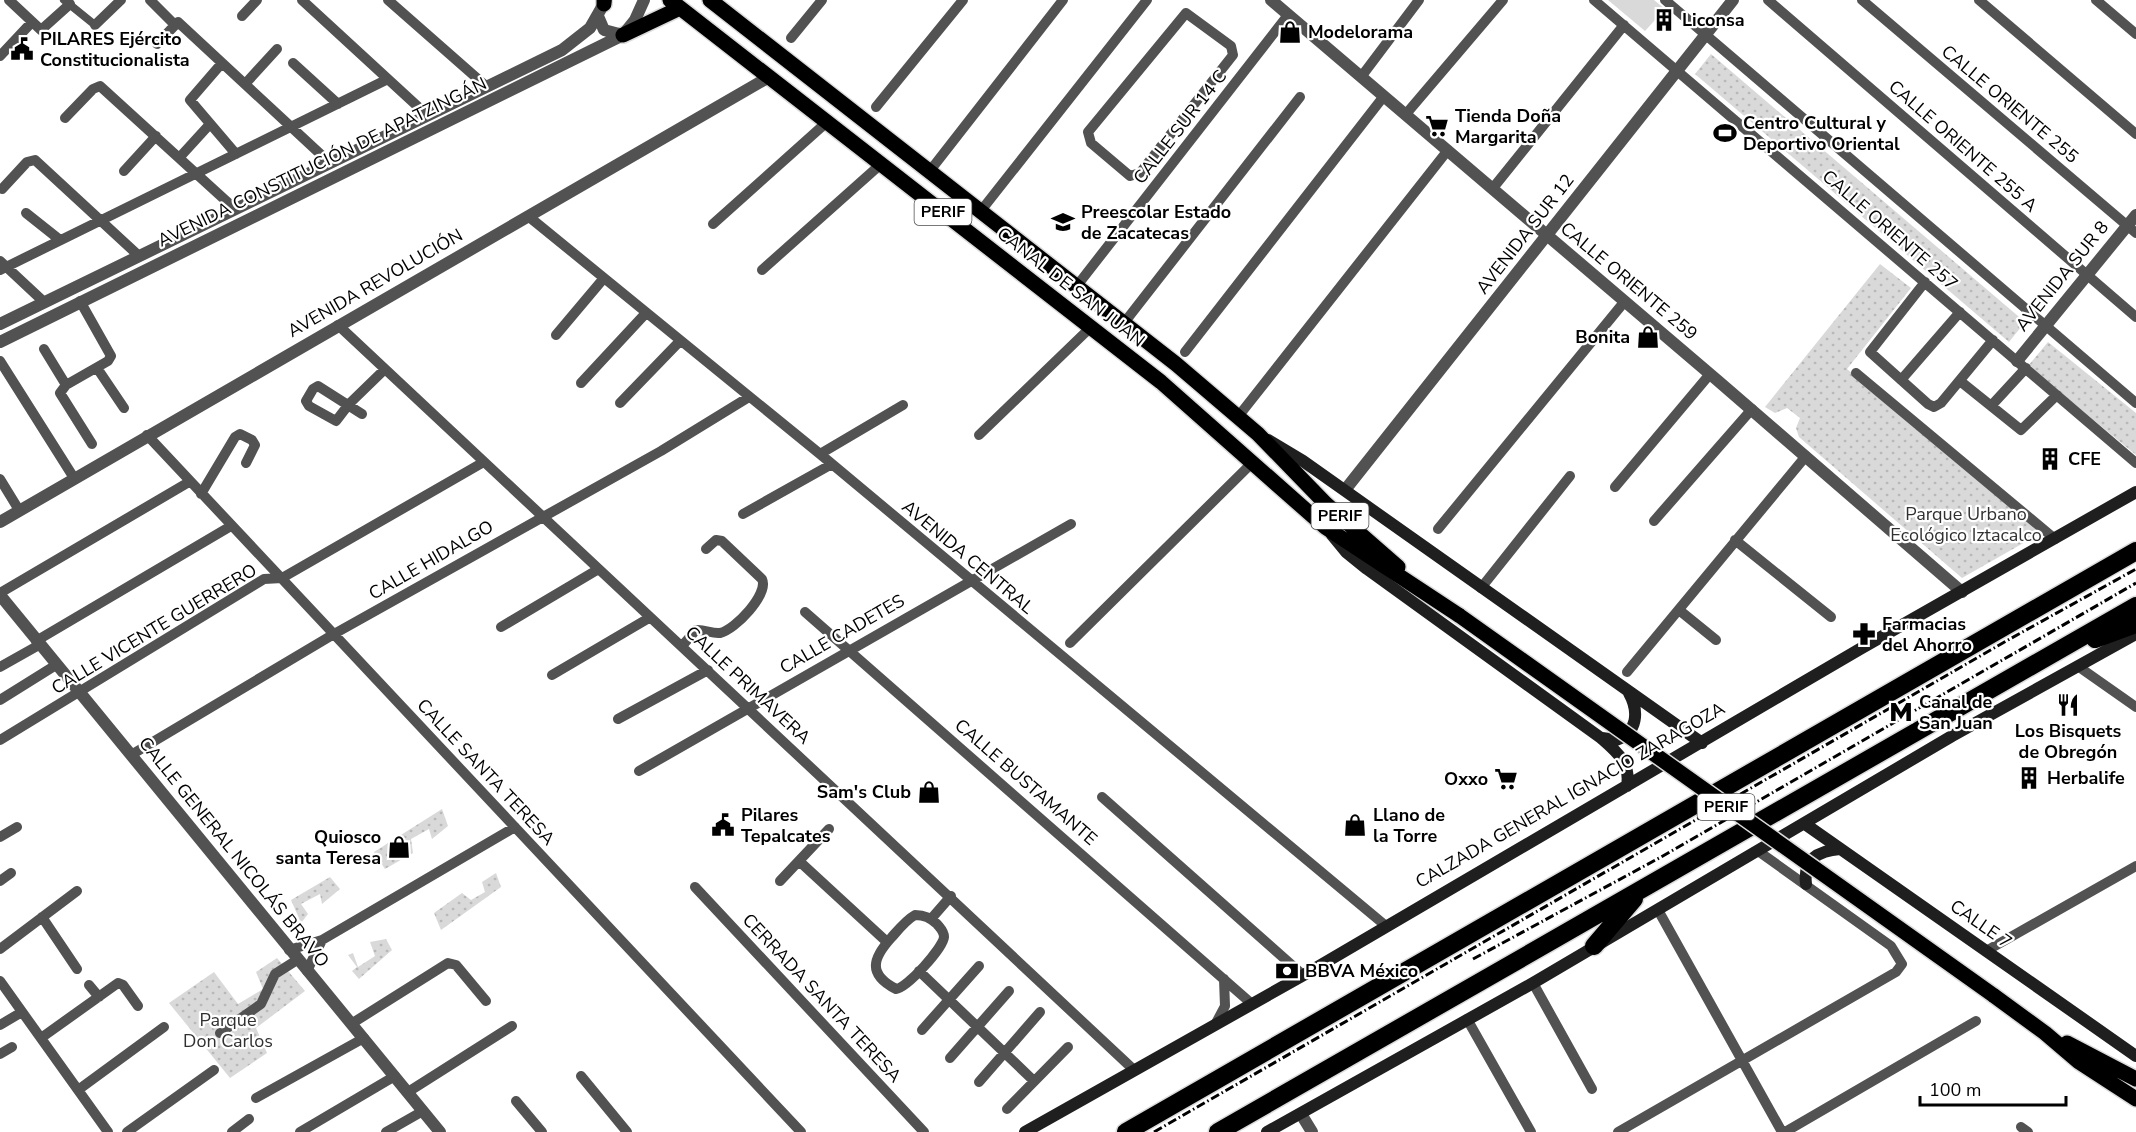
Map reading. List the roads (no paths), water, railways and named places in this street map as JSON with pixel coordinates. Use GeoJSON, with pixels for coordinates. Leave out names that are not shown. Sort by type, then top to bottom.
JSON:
{"type":"FeatureCollection","features":[{"type":"Feature","properties":{"kind":"highway"},"geometry":{"type":"LineString","coordinates":[[1126,1132],[2136,551]]}},
{"type":"Feature","properties":{"kind":"highway"},"geometry":{"type":"LineString","coordinates":[[1218,1132],[2136,606]]}},
{"type":"Feature","properties":{"kind":"highway"},"geometry":{"type":"LineString","coordinates":[[2069,644],[2096,639],[2136,624]]}},
{"type":"Feature","properties":{"kind":"highway"},"geometry":{"type":"LineString","coordinates":[[1594,946],[1643,889]]}},
{"type":"Feature","properties":{"kind":"main road","name":"CANAL DE SAN JUAN"},"geometry":{"type":"LineString","coordinates":[[710,0],[929,172],[984,206],[1076,287],[1124,323],[1258,434],[1292,453],[1702,743]]}},
{"type":"Feature","properties":{"kind":"main road"},"geometry":{"type":"LineString","coordinates":[[623,34],[675,4]]}},
{"type":"Feature","properties":{"kind":"main road","name":"CANAL DE SAN JUAN"},"geometry":{"type":"LineString","coordinates":[[675,4],[1091,327],[1253,462],[1325,528],[1346,552],[1367,569],[1601,738],[1625,761],[1629,775],[1627,786]]}},
{"type":"Feature","properties":{"kind":"main road","name":"CANAL DE SAN JUAN"},"geometry":{"type":"LineString","coordinates":[[1258,434],[1326,504],[1427,593]]}},
{"type":"Feature","properties":{"kind":"main road","name":"CALZADA GENERAL IGNACIO ZARAGOZA"},"geometry":{"type":"LineString","coordinates":[[1025,1132],[1303,975],[1860,649],[2136,492]]}},
{"type":"Feature","properties":{"kind":"main road","name":"CANAL DE SAN JUAN"},"geometry":{"type":"LineString","coordinates":[[1325,528],[1460,616],[2045,1033]]}},
{"type":"Feature","properties":{"kind":"main road"},"geometry":{"type":"LineString","coordinates":[[1267,1132],[1533,983],[1952,736],[2136,634]]}},
{"type":"Feature","properties":{"kind":"main road"},"geometry":{"type":"LineString","coordinates":[[1601,738],[1616,741],[1630,731],[1636,713],[1629,693]]}},
{"type":"Feature","properties":{"kind":"main road","name":"CALLE 7"},"geometry":{"type":"LineString","coordinates":[[1805,824],[2136,1056]]}},
{"type":"Feature","properties":{"kind":"main road"},"geometry":{"type":"LineString","coordinates":[[1806,884],[1806,868],[1814,856],[1820,851],[1840,849]]}},
{"type":"Feature","properties":{"kind":"main road","name":"PERIF"},"geometry":{"type":"LineString","coordinates":[[2045,1033],[2136,1079]]}},
{"type":"Feature","properties":{"kind":"main road","name":"PERIF"},"geometry":{"type":"LineString","coordinates":[[2045,1033],[2079,1062],[2136,1099]]}},
{"type":"Feature","properties":{"kind":"street"},"geometry":{"type":"LineString","coordinates":[[9,0],[32,22],[44,29],[67,2],[95,25],[121,0]]}},
{"type":"Feature","properties":{"kind":"street"},"geometry":{"type":"LineString","coordinates":[[150,0],[175,25]]}},
{"type":"Feature","properties":{"kind":"street"},"geometry":{"type":"LineString","coordinates":[[242,16],[257,0]]}},
{"type":"Feature","properties":{"kind":"street"},"geometry":{"type":"LineString","coordinates":[[302,0],[427,116]]}},
{"type":"Feature","properties":{"kind":"street"},"geometry":{"type":"LineString","coordinates":[[388,0],[487,87]]}},
{"type":"Feature","properties":{"kind":"street","name":"AVENIDA CONSTITUCIÓN DE APATZINGÁN"},"geometry":{"type":"LineString","coordinates":[[0,342],[623,34],[635,20],[644,0]]}},
{"type":"Feature","properties":{"kind":"street"},"geometry":{"type":"LineString","coordinates":[[791,38],[822,0]]}},
{"type":"Feature","properties":{"kind":"street"},"geometry":{"type":"LineString","coordinates":[[876,107],[963,0]]}},
{"type":"Feature","properties":{"kind":"street"},"geometry":{"type":"LineString","coordinates":[[929,172],[1064,0]]}},
{"type":"Feature","properties":{"kind":"street"},"geometry":{"type":"LineString","coordinates":[[984,206],[1147,0]]}},
{"type":"Feature","properties":{"kind":"street","name":"CALLE ORIENTE 259"},"geometry":{"type":"LineString","coordinates":[[1271,0],[1752,409],[1962,592]]}},
{"type":"Feature","properties":{"kind":"street"},"geometry":{"type":"LineString","coordinates":[[1361,77],[1419,0]]}},
{"type":"Feature","properties":{"kind":"street"},"geometry":{"type":"LineString","coordinates":[[1406,114],[1503,0]]}},
{"type":"Feature","properties":{"kind":"street","name":"CALLE ORIENTE 257"},"geometry":{"type":"LineString","coordinates":[[1594,0],[2136,463]]}},
{"type":"Feature","properties":{"kind":"street","name":"CALLE ORIENTE 257"},"geometry":{"type":"LineString","coordinates":[[1665,0],[2044,327],[2136,403]]}},
{"type":"Feature","properties":{"kind":"street","name":"AVENIDA SUR 12"},"geometry":{"type":"LineString","coordinates":[[1345,490],[1540,244],[1545,234],[1733,0]]}},
{"type":"Feature","properties":{"kind":"street","name":"CALLE ORIENTE 255 A"},"geometry":{"type":"LineString","coordinates":[[1768,0],[2136,317]]}},
{"type":"Feature","properties":{"kind":"street","name":"CALLE ORIENTE 255"},"geometry":{"type":"LineString","coordinates":[[1862,0],[2132,229]]}},
{"type":"Feature","properties":{"kind":"street"},"geometry":{"type":"LineString","coordinates":[[1979,0],[2136,134]]}},
{"type":"Feature","properties":{"kind":"street"},"geometry":{"type":"LineString","coordinates":[[2096,0],[2136,34]]}},
{"type":"Feature","properties":{"kind":"street"},"geometry":{"type":"LineString","coordinates":[[603,5],[604,30],[623,34]]}},
{"type":"Feature","properties":{"kind":"street","name":"AVENIDA CONSTITUCIÓN DE APATZINGÁN"},"geometry":{"type":"LineString","coordinates":[[0,324],[574,43],[590,28],[603,5]]}},
{"type":"Feature","properties":{"kind":"street"},"geometry":{"type":"LineString","coordinates":[[1186,13],[1231,46],[1234,52],[1178,128],[1134,177],[1126,174],[1091,143],[1088,136],[1090,129],[1186,13]]}},
{"type":"Feature","properties":{"kind":"street","name":"CALLE SUR 14 C"},"geometry":{"type":"LineString","coordinates":[[1076,287],[1288,15]]}},
{"type":"Feature","properties":{"kind":"street"},"geometry":{"type":"LineString","coordinates":[[0,55],[32,22]]}},
{"type":"Feature","properties":{"kind":"street"},"geometry":{"type":"LineString","coordinates":[[157,44],[178,22],[330,163]]}},
{"type":"Feature","properties":{"kind":"street"},"geometry":{"type":"LineString","coordinates":[[1493,188],[1624,26]]}},
{"type":"Feature","properties":{"kind":"street"},"geometry":{"type":"LineString","coordinates":[[245,84],[277,49]]}},
{"type":"Feature","properties":{"kind":"street"},"geometry":{"type":"LineString","coordinates":[[222,63],[190,100],[236,154]]}},
{"type":"Feature","properties":{"kind":"street"},"geometry":{"type":"LineString","coordinates":[[293,63],[338,104]]}},
{"type":"Feature","properties":{"kind":"street","name":"AVENIDA REVOLUCIÓN"},"geometry":{"type":"LineString","coordinates":[[0,522],[769,77]]}},
{"type":"Feature","properties":{"kind":"street"},"geometry":{"type":"LineString","coordinates":[[44,302],[2,266],[60,240],[388,79]]}},
{"type":"Feature","properties":{"kind":"street"},"geometry":{"type":"LineString","coordinates":[[65,118],[93,89],[100,86],[235,209]]}},
{"type":"Feature","properties":{"kind":"street"},"geometry":{"type":"LineString","coordinates":[[1185,352],[1384,96]]}},
{"type":"Feature","properties":{"kind":"street"},"geometry":{"type":"LineString","coordinates":[[1124,323],[1300,97]]}},
{"type":"Feature","properties":{"kind":"street"},"geometry":{"type":"LineString","coordinates":[[713,224],[827,122]]}},
{"type":"Feature","properties":{"kind":"street"},"geometry":{"type":"LineString","coordinates":[[179,158],[210,124]]}},
{"type":"Feature","properties":{"kind":"street"},"geometry":{"type":"LineString","coordinates":[[1178,128],[1191,140]]}},
{"type":"Feature","properties":{"kind":"street"},"geometry":{"type":"LineString","coordinates":[[124,171],[156,136]]}},
{"type":"Feature","properties":{"kind":"street"},"geometry":{"type":"LineString","coordinates":[[1237,418],[1448,150]]}},
{"type":"Feature","properties":{"kind":"street"},"geometry":{"type":"LineString","coordinates":[[2,189],[32,159],[139,256]]}},
{"type":"Feature","properties":{"kind":"street"},"geometry":{"type":"LineString","coordinates":[[762,270],[881,164]]}},
{"type":"Feature","properties":{"kind":"street"},"geometry":{"type":"LineString","coordinates":[[26,213],[60,240]]}},
{"type":"Feature","properties":{"kind":"street","name":"AVENIDA SUR 8"},"geometry":{"type":"LineString","coordinates":[[2021,364],[2044,327],[2086,275],[2132,229],[2136,215]]}},
{"type":"Feature","properties":{"kind":"street","name":"AVENIDA CENTRAL"},"geometry":{"type":"LineString","coordinates":[[528,216],[820,454],[969,581],[1386,926]]}},
{"type":"Feature","properties":{"kind":"street"},"geometry":{"type":"LineString","coordinates":[[556,334],[604,278]]}},
{"type":"Feature","properties":{"kind":"street"},"geometry":{"type":"LineString","coordinates":[[1925,282],[1870,352],[1901,380],[1934,407],[1960,381],[1993,340]]}},
{"type":"Feature","properties":{"kind":"street"},"geometry":{"type":"LineString","coordinates":[[80,301],[111,356],[97,368],[61,390],[62,396],[92,444]]}},
{"type":"Feature","properties":{"kind":"street"},"geometry":{"type":"LineString","coordinates":[[1438,529],[1625,301]]}},
{"type":"Feature","properties":{"kind":"street"},"geometry":{"type":"LineString","coordinates":[[1901,380],[1960,312]]}},
{"type":"Feature","properties":{"kind":"street"},"geometry":{"type":"LineString","coordinates":[[581,383],[646,313]]}},
{"type":"Feature","properties":{"kind":"street","name":"CALLE PRIMAVERA"},"geometry":{"type":"LineString","coordinates":[[338,325],[482,463],[951,896],[1134,1070]]}},
{"type":"Feature","properties":{"kind":"street"},"geometry":{"type":"LineString","coordinates":[[980,435],[1091,327]]}},
{"type":"Feature","properties":{"kind":"street"},"geometry":{"type":"LineString","coordinates":[[620,403],[680,341]]}},
{"type":"Feature","properties":{"kind":"street"},"geometry":{"type":"LineString","coordinates":[[44,349],[66,385]]}},
{"type":"Feature","properties":{"kind":"street"},"geometry":{"type":"LineString","coordinates":[[0,361],[74,478]]}},
{"type":"Feature","properties":{"kind":"street"},"geometry":{"type":"LineString","coordinates":[[1990,406],[2021,364]]}},
{"type":"Feature","properties":{"kind":"street"},"geometry":{"type":"LineString","coordinates":[[97,368],[124,408]]}},
{"type":"Feature","properties":{"kind":"street"},"geometry":{"type":"LineString","coordinates":[[362,414],[349,404],[384,370]]}},
{"type":"Feature","properties":{"kind":"street"},"geometry":{"type":"LineString","coordinates":[[1615,488],[1710,374]]}},
{"type":"Feature","properties":{"kind":"street"},"geometry":{"type":"LineString","coordinates":[[1857,374],[2055,539]]}},
{"type":"Feature","properties":{"kind":"street"},"geometry":{"type":"LineString","coordinates":[[1960,381],[2021,430],[2057,395]]}},
{"type":"Feature","properties":{"kind":"street","name":"CALLE HIDALGO"},"geometry":{"type":"LineString","coordinates":[[131,754],[334,633],[661,451],[749,397]]}},
{"type":"Feature","properties":{"kind":"street"},"geometry":{"type":"LineString","coordinates":[[820,454],[903,405]]}},
{"type":"Feature","properties":{"kind":"street"},"geometry":{"type":"LineString","coordinates":[[1654,521],[1752,409]]}},
{"type":"Feature","properties":{"kind":"street"},"geometry":{"type":"LineString","coordinates":[[201,494],[235,437],[240,434],[254,442],[254,448],[246,462]]}},
{"type":"Feature","properties":{"kind":"street","name":"CALLE SANTA TERESA"},"geometry":{"type":"LineString","coordinates":[[147,435],[801,1132]]}},
{"type":"Feature","properties":{"kind":"street"},"geometry":{"type":"LineString","coordinates":[[1627,672],[1806,456]]}},
{"type":"Feature","properties":{"kind":"street"},"geometry":{"type":"LineString","coordinates":[[1070,643],[1253,462]]}},
{"type":"Feature","properties":{"kind":"street","name":"CALLE VICENTE GUERRERO"},"geometry":{"type":"LineString","coordinates":[[0,740],[264,579],[282,578],[482,463]]}},
{"type":"Feature","properties":{"kind":"street"},"geometry":{"type":"LineString","coordinates":[[743,514],[832,464]]}},
{"type":"Feature","properties":{"kind":"street"},"geometry":{"type":"LineString","coordinates":[[1482,588],[1570,476]]}},
{"type":"Feature","properties":{"kind":"street"},"geometry":{"type":"LineString","coordinates":[[0,479],[19,510]]}},
{"type":"Feature","properties":{"kind":"street"},"geometry":{"type":"LineString","coordinates":[[0,594],[189,482]]}},
{"type":"Feature","properties":{"kind":"street","name":"CALLE CADETES"},"geometry":{"type":"LineString","coordinates":[[639,771],[1071,524]]}},
{"type":"Feature","properties":{"kind":"street"},"geometry":{"type":"LineString","coordinates":[[0,667],[231,526]]}},
{"type":"Feature","properties":{"kind":"street"},"geometry":{"type":"LineString","coordinates":[[682,646],[696,630],[718,633],[732,627],[764,592],[762,579],[722,541],[716,540],[706,549]]}},
{"type":"Feature","properties":{"kind":"street"},"geometry":{"type":"LineString","coordinates":[[1735,540],[1831,617]]}},
{"type":"Feature","properties":{"kind":"street"},"geometry":{"type":"LineString","coordinates":[[501,627],[597,570]]}},
{"type":"Feature","properties":{"kind":"street","name":"CALLE GENERAL NICOLÁS BRAVO"},"geometry":{"type":"LineString","coordinates":[[0,594],[293,955],[441,1132]]}},
{"type":"Feature","properties":{"kind":"street"},"geometry":{"type":"LineString","coordinates":[[1679,610],[1716,640]]}},
{"type":"Feature","properties":{"kind":"street","name":"CALLE BUSTAMANTE"},"geometry":{"type":"LineString","coordinates":[[806,612],[851,649],[1252,1004]]}},
{"type":"Feature","properties":{"kind":"street"},"geometry":{"type":"LineString","coordinates":[[552,675],[649,618]]}},
{"type":"Feature","properties":{"kind":"street"},"geometry":{"type":"LineString","coordinates":[[0,700],[56,665]]}},
{"type":"Feature","properties":{"kind":"street"},"geometry":{"type":"LineString","coordinates":[[2079,667],[2136,707]]}},
{"type":"Feature","properties":{"kind":"street"},"geometry":{"type":"LineString","coordinates":[[618,719],[708,670]]}},
{"type":"Feature","properties":{"kind":"street"},"geometry":{"type":"LineString","coordinates":[[1102,797],[1303,975]]}},
{"type":"Feature","properties":{"kind":"street"},"geometry":{"type":"LineString","coordinates":[[0,837],[16,827]]}},
{"type":"Feature","properties":{"kind":"street"},"geometry":{"type":"LineString","coordinates":[[220,1033],[261,1004],[275,975],[293,955],[515,827]]}},
{"type":"Feature","properties":{"kind":"street"},"geometry":{"type":"LineString","coordinates":[[780,881],[829,829]]}},
{"type":"Feature","properties":{"kind":"street"},"geometry":{"type":"LineString","coordinates":[[1618,1132],[1896,972],[1902,964],[1891,946],[1758,851]]}},
{"type":"Feature","properties":{"kind":"street"},"geometry":{"type":"LineString","coordinates":[[799,861],[887,942]]}},
{"type":"Feature","properties":{"kind":"street"},"geometry":{"type":"LineString","coordinates":[[1986,951],[2136,866]]}},
{"type":"Feature","properties":{"kind":"street"},"geometry":{"type":"LineString","coordinates":[[0,881],[11,873]]}},
{"type":"Feature","properties":{"kind":"street","name":"CERRADA SANTA TERESA"},"geometry":{"type":"LineString","coordinates":[[695,887],[924,1132]]}},
{"type":"Feature","properties":{"kind":"street"},"geometry":{"type":"LineString","coordinates":[[0,949],[76,891]]}},
{"type":"Feature","properties":{"kind":"street"},"geometry":{"type":"LineString","coordinates":[[931,919],[951,896]]}},
{"type":"Feature","properties":{"kind":"street"},"geometry":{"type":"LineString","coordinates":[[1658,910],[1784,1132],[1976,1022]]}},
{"type":"Feature","properties":{"kind":"street"},"geometry":{"type":"LineString","coordinates":[[921,915],[931,919],[942,931],[943,939],[938,950],[902,988],[893,987],[875,968],[874,962],[887,942],[909,918],[921,915]]}},
{"type":"Feature","properties":{"kind":"street"},"geometry":{"type":"LineString","coordinates":[[42,917],[77,969]]}},
{"type":"Feature","properties":{"kind":"street"},"geometry":{"type":"LineString","coordinates":[[307,971],[322,940]]}},
{"type":"Feature","properties":{"kind":"street"},"geometry":{"type":"LineString","coordinates":[[351,1024],[448,963],[456,965],[486,1001]]}},
{"type":"Feature","properties":{"kind":"street"},"geometry":{"type":"LineString","coordinates":[[922,1030],[979,966]]}},
{"type":"Feature","properties":{"kind":"street"},"geometry":{"type":"LineString","coordinates":[[919,971],[1034,1081]]}},
{"type":"Feature","properties":{"kind":"street"},"geometry":{"type":"LineString","coordinates":[[1216,1023],[1225,1006],[1224,979]]}},
{"type":"Feature","properties":{"kind":"street"},"geometry":{"type":"LineString","coordinates":[[0,981],[108,1132]]}},
{"type":"Feature","properties":{"kind":"street"},"geometry":{"type":"LineString","coordinates":[[41,1038],[120,982],[138,1006]]}},
{"type":"Feature","properties":{"kind":"street"},"geometry":{"type":"LineString","coordinates":[[1533,983],[1592,1089]]}},
{"type":"Feature","properties":{"kind":"street"},"geometry":{"type":"LineString","coordinates":[[89,985],[99,997]]}},
{"type":"Feature","properties":{"kind":"street"},"geometry":{"type":"LineString","coordinates":[[950,1058],[1009,991]]}},
{"type":"Feature","properties":{"kind":"street"},"geometry":{"type":"LineString","coordinates":[[0,1025],[22,1012]]}},
{"type":"Feature","properties":{"kind":"street"},"geometry":{"type":"LineString","coordinates":[[979,1082],[1040,1012]]}},
{"type":"Feature","properties":{"kind":"street"},"geometry":{"type":"LineString","coordinates":[[1467,1019],[1531,1132]]}},
{"type":"Feature","properties":{"kind":"street"},"geometry":{"type":"LineString","coordinates":[[408,1092],[512,1026]]}},
{"type":"Feature","properties":{"kind":"street"},"geometry":{"type":"LineString","coordinates":[[78,1090],[164,1027]]}},
{"type":"Feature","properties":{"kind":"street"},"geometry":{"type":"LineString","coordinates":[[256,1098],[364,1038]]}},
{"type":"Feature","properties":{"kind":"street"},"geometry":{"type":"LineString","coordinates":[[0,1054],[12,1047]]}},
{"type":"Feature","properties":{"kind":"street"},"geometry":{"type":"LineString","coordinates":[[1007,1109],[1068,1047]]}},
{"type":"Feature","properties":{"kind":"street"},"geometry":{"type":"LineString","coordinates":[[127,1132],[214,1070]]}},
{"type":"Feature","properties":{"kind":"street"},"geometry":{"type":"LineString","coordinates":[[300,1132],[395,1076]]}},
{"type":"Feature","properties":{"kind":"street"},"geometry":{"type":"LineString","coordinates":[[581,1076],[627,1132]]}},
{"type":"Feature","properties":{"kind":"street"},"geometry":{"type":"LineString","coordinates":[[516,1101],[542,1132]]}},
{"type":"Feature","properties":{"kind":"street"},"geometry":{"type":"LineString","coordinates":[[386,1132],[423,1111]]}},
{"type":"Feature","properties":{"kind":"street"},"geometry":{"type":"LineString","coordinates":[[1301,1114],[1312,1132]]}},
{"type":"Feature","properties":{"kind":"street"},"geometry":{"type":"LineString","coordinates":[[232,1132],[249,1119]]}},
{"type":"Feature","properties":{"kind":"railway"},"geometry":{"type":"LineString","coordinates":[[1154,1132],[2008,640],[2136,569]]}},
{"type":"Feature","properties":{"kind":"railway"},"geometry":{"type":"LineString","coordinates":[[1473,959],[1661,857],[2136,583]]}},
{"type":"Feature","properties":{"kind":"place","name":"Liconsa"},"geometry":{"type":"Point","coordinates":[1664,20]}},
{"type":"Feature","properties":{"kind":"place","name":"Modelorama"},"geometry":{"type":"Point","coordinates":[1290,32]}},
{"type":"Feature","properties":{"kind":"place","name":"PILARES Ejército Constitucionalista"},"geometry":{"type":"Point","coordinates":[22,49]}},
{"type":"Feature","properties":{"kind":"place","name":"Tienda Doña Margarita"},"geometry":{"type":"Point","coordinates":[1437,126]}},
{"type":"Feature","properties":{"kind":"place","name":"Centro Cultural y Deportivo Oriental"},"geometry":{"type":"Point","coordinates":[1725,133]}},
{"type":"Feature","properties":{"kind":"place","name":"Preescolar Estado de Zacatecas"},"geometry":{"type":"Point","coordinates":[1063,222]}},
{"type":"Feature","properties":{"kind":"place","name":"Bonita"},"geometry":{"type":"Point","coordinates":[1648,337]}},
{"type":"Feature","properties":{"kind":"place","name":"CFE"},"geometry":{"type":"Point","coordinates":[2050,459]}},
{"type":"Feature","properties":{"kind":"place","name":"Farmacias del Ahorro"},"geometry":{"type":"Point","coordinates":[1864,634]}},
{"type":"Feature","properties":{"kind":"place","name":"Los Bisquets de Obregón"},"geometry":{"type":"Point","coordinates":[2068,705]}},
{"type":"Feature","properties":{"kind":"place","name":"Canal de San Juan"},"geometry":{"type":"Point","coordinates":[1901,712]}},
{"type":"Feature","properties":{"kind":"place","name":"Herbalife"},"geometry":{"type":"Point","coordinates":[2029,778]}},
{"type":"Feature","properties":{"kind":"place","name":"Oxxo"},"geometry":{"type":"Point","coordinates":[1506,779]}},
{"type":"Feature","properties":{"kind":"place","name":"Sam's Club"},"geometry":{"type":"Point","coordinates":[929,792]}},
{"type":"Feature","properties":{"kind":"place","name":"Pilares Tepalcates"},"geometry":{"type":"Point","coordinates":[723,825]}},
{"type":"Feature","properties":{"kind":"place","name":"Llano de la Torre"},"geometry":{"type":"Point","coordinates":[1355,825]}},
{"type":"Feature","properties":{"kind":"place","name":"Quiosco santa Teresa"},"geometry":{"type":"Point","coordinates":[399,847]}},
{"type":"Feature","properties":{"kind":"place","name":"BBVA México"},"geometry":{"type":"Point","coordinates":[1287,971]}},
{"type":"Feature","properties":{"kind":"park label","name":"Parque Urbano Ecológico Iztacalco"},"geometry":{"type":"Point","coordinates":[1966,524]}},
{"type":"Feature","properties":{"kind":"park label","name":"Parque Don Carlos"},"geometry":{"type":"Point","coordinates":[228,1030]}}]}
